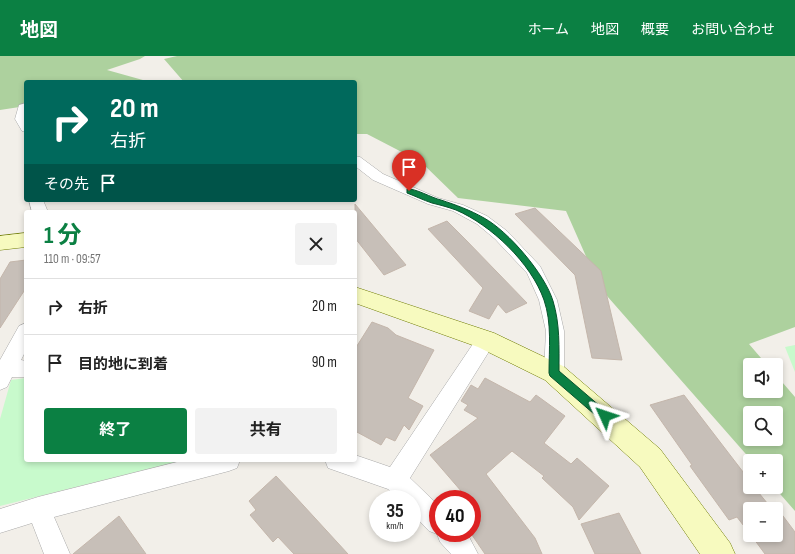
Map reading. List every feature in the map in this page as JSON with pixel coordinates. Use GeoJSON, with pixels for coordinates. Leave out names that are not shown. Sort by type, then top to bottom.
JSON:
{"type":"FeatureCollection","features":[{"type":"Feature","properties":{"kind":"street"},"geometry":{"type":"LineString","coordinates":[[24,108],[21,119],[24,124]]}},
{"type":"Feature","properties":{"kind":"street"},"geometry":{"type":"LineString","coordinates":[[357,161],[378,177],[433,200],[458,208],[482,220],[501,235],[534,270],[548,300],[554,331],[554,373]]}},
{"type":"Feature","properties":{"kind":"street"},"geometry":{"type":"LineString","coordinates":[[0,243],[24,240]]}},
{"type":"Feature","properties":{"kind":"street"},"geometry":{"type":"LineString","coordinates":[[357,296],[486,340],[554,373],[650,458],[719,554]]}},
{"type":"Feature","properties":{"kind":"street"},"geometry":{"type":"LineString","coordinates":[[2,372],[24,334]]}},
{"type":"Feature","properties":{"kind":"street"},"geometry":{"type":"LineString","coordinates":[[395,480],[486,340]]}},
{"type":"Feature","properties":{"kind":"street"},"geometry":{"type":"LineString","coordinates":[[2,372],[24,370]]}},
{"type":"Feature","properties":{"kind":"street"},"geometry":{"type":"LineString","coordinates":[[0,521],[38,509],[221,462]]}},
{"type":"Feature","properties":{"kind":"street"},"geometry":{"type":"LineString","coordinates":[[342,462],[395,480],[429,513]]}},
{"type":"Feature","properties":{"kind":"street"},"geometry":{"type":"LineString","coordinates":[[38,509],[57,554]]}},
{"type":"Feature","properties":{"kind":"street"},"geometry":{"type":"LineString","coordinates":[[458,542],[465,554]]}},
{"type":"Feature","properties":{"kind":"green space"},"geometry":{"type":"Polygon","coordinates":[[[0,56],[145,56],[107,70],[143,80],[24,80],[24,106],[0,110],[0,56]]]}},
{"type":"Feature","properties":{"kind":"green space"},"geometry":{"type":"Polygon","coordinates":[[[177,56],[795,56],[795,327],[749,344],[761,358],[743,358],[743,398],[783,398],[783,383],[795,397],[795,511],[780,494],[783,494],[783,454],[746,454],[600,288],[566,211],[458,198],[421,162],[367,134],[357,134],[357,80],[182,80],[164,59],[177,56]]]}},
{"type":"Feature","properties":{"kind":"green space"},"geometry":{"type":"Polygon","coordinates":[[[795,345],[795,372],[785,347],[795,345]]]}},
{"type":"Feature","properties":{"kind":"green space"},"geometry":{"type":"Polygon","coordinates":[[[24,378],[24,462],[176,462],[0,506],[0,419],[11,380],[24,378]]]}},
{"type":"Feature","properties":{"kind":"building"},"geometry":{"type":"Polygon","coordinates":[[[355,204],[406,265],[384,275],[357,241],[357,210],[355,210],[355,204]]]}},
{"type":"Feature","properties":{"kind":"building"},"geometry":{"type":"Polygon","coordinates":[[[535,208],[601,271],[622,360],[592,358],[575,275],[515,214],[535,208]]]}},
{"type":"Feature","properties":{"kind":"building"},"geometry":{"type":"Polygon","coordinates":[[[447,221],[527,303],[506,313],[498,304],[489,319],[469,311],[483,288],[428,229],[447,221]]]}},
{"type":"Feature","properties":{"kind":"building"},"geometry":{"type":"Polygon","coordinates":[[[24,260],[24,291],[0,328],[0,279],[10,262],[24,260]]]}},
{"type":"Feature","properties":{"kind":"building"},"geometry":{"type":"Polygon","coordinates":[[[372,322],[388,328],[396,335],[434,350],[408,398],[423,406],[409,430],[404,425],[395,441],[386,437],[381,445],[357,432],[357,346],[372,322]]]}},
{"type":"Feature","properties":{"kind":"building"},"geometry":{"type":"Polygon","coordinates":[[[485,378],[530,402],[536,395],[565,416],[544,443],[571,464],[577,458],[609,486],[579,520],[573,507],[542,478],[544,476],[512,451],[486,474],[535,538],[542,554],[485,554],[477,542],[481,542],[481,490],[460,490],[430,455],[478,418],[464,410],[468,405],[461,401],[471,385],[478,389],[485,378]]]}},
{"type":"Feature","properties":{"kind":"building"},"geometry":{"type":"Polygon","coordinates":[[[684,395],[743,472],[743,494],[760,494],[766,502],[743,502],[743,525],[737,517],[729,520],[690,466],[692,465],[650,405],[684,395]]]}},
{"type":"Feature","properties":{"kind":"building"},"geometry":{"type":"Polygon","coordinates":[[[276,476],[348,554],[294,554],[278,537],[273,542],[250,515],[256,510],[249,501],[276,476]]]}},
{"type":"Feature","properties":{"kind":"building"},"geometry":{"type":"Polygon","coordinates":[[[619,513],[641,554],[595,554],[581,524],[619,513]]]}},
{"type":"Feature","properties":{"kind":"building"},"geometry":{"type":"Polygon","coordinates":[[[119,516],[146,554],[73,554],[119,516]]]}},
{"type":"Feature","properties":{"kind":"building"},"geometry":{"type":"Polygon","coordinates":[[[783,516],[795,532],[795,554],[765,554],[756,542],[783,542],[783,516]]]}},
{"type":"Feature","properties":{"kind":"route"},"geometry":{"type":"LineString","coordinates":[[409,191],[458,208],[482,220],[501,235],[534,270],[548,300],[554,331],[554,373],[605,416]]}}]}
